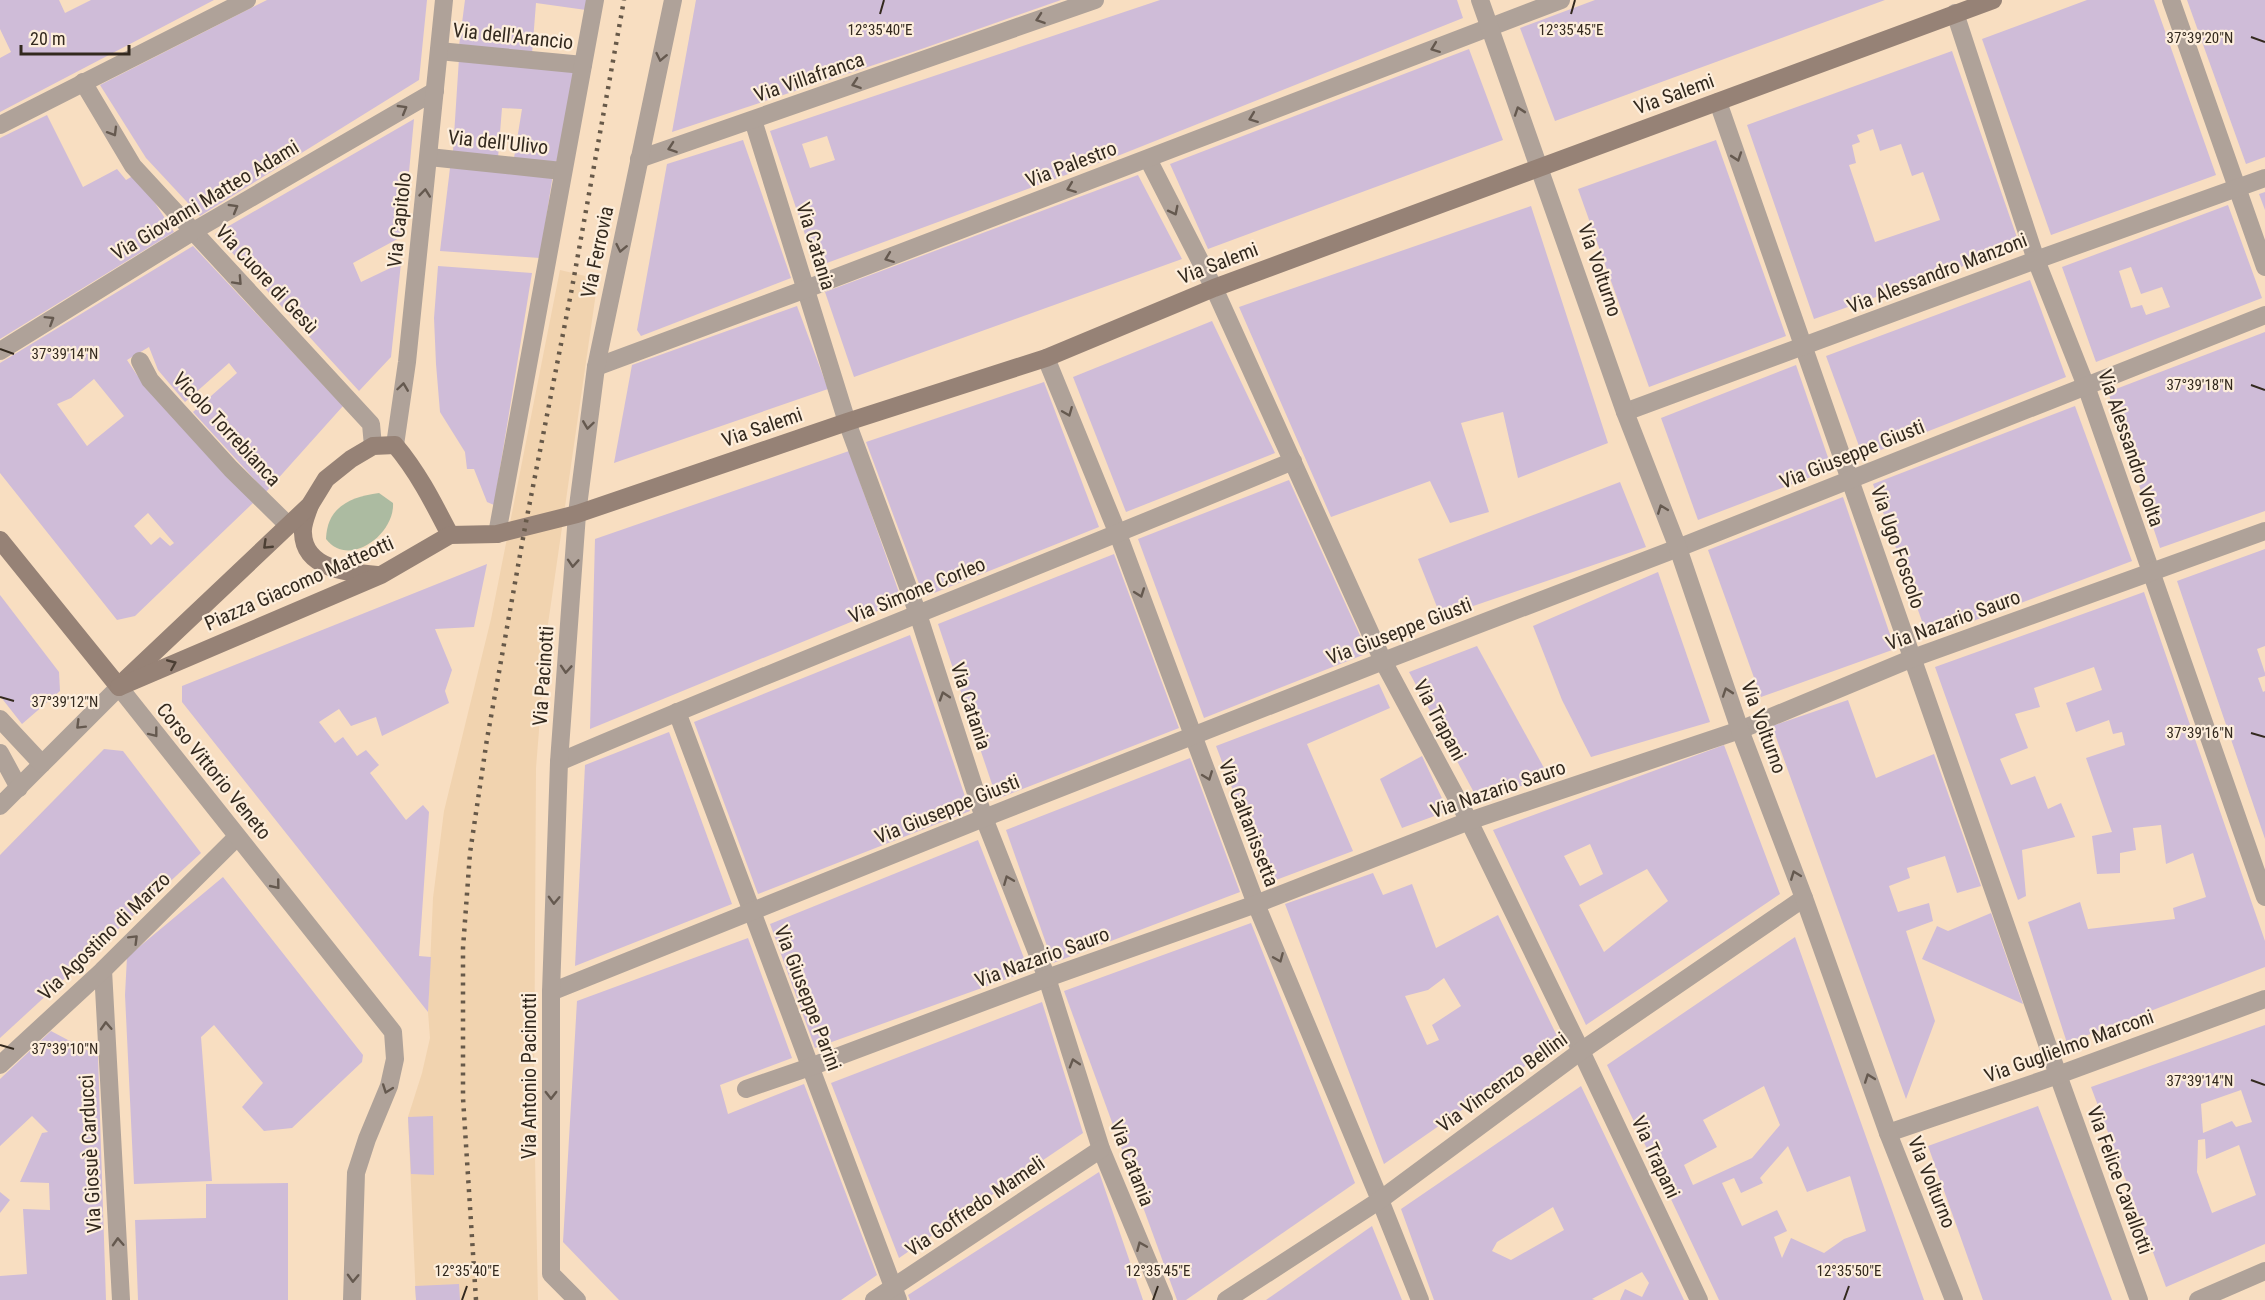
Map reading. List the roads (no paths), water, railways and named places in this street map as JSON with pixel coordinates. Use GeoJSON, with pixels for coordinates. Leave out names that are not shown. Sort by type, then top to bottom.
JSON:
{"type":"FeatureCollection","features":[{"type":"Feature","properties":{"kind":"main road","name":"Via Salemi"},"geometry":{"type":"LineString","coordinates":[[450,536],[496,534],[577,514],[847,422],[1046,358],[1214,288],[1993,0]]}},
{"type":"Feature","properties":{"kind":"main road"},"geometry":{"type":"LineString","coordinates":[[373,446],[395,445],[407,459],[450,536]]}},
{"type":"Feature","properties":{"kind":"main road","name":"Piazza Giacomo Matteotti"},"geometry":{"type":"LineString","coordinates":[[118,687],[310,506],[326,479],[373,446]]}},
{"type":"Feature","properties":{"kind":"main road"},"geometry":{"type":"LineString","coordinates":[[310,506],[302,532],[306,549],[320,563],[336,570],[381,575]]}},
{"type":"Feature","properties":{"kind":"main road","name":"Piazza Giacomo Matteotti"},"geometry":{"type":"LineString","coordinates":[[118,687],[381,575],[450,536]]}},
{"type":"Feature","properties":{"kind":"main road","name":"Corso Vittorio Veneto"},"geometry":{"type":"LineString","coordinates":[[0,540],[118,687]]}},
{"type":"Feature","properties":{"kind":"street"},"geometry":{"type":"LineString","coordinates":[[0,125],[247,0]]}},
{"type":"Feature","properties":{"kind":"street","name":"Via Capitolo"},"geometry":{"type":"LineString","coordinates":[[395,445],[407,362],[444,0]]}},
{"type":"Feature","properties":{"kind":"street"},"geometry":{"type":"LineString","coordinates":[[496,534],[562,171],[596,0]]}},
{"type":"Feature","properties":{"kind":"street","name":"Via Ferrovia"},"geometry":{"type":"LineString","coordinates":[[577,514],[596,367],[673,0]]}},
{"type":"Feature","properties":{"kind":"street","name":"Via Villafranca"},"geometry":{"type":"LineString","coordinates":[[639,159],[1095,0]]}},
{"type":"Feature","properties":{"kind":"street","name":"Via Volturno"},"geometry":{"type":"LineString","coordinates":[[1480,0],[1625,412],[1678,548],[1740,730],[1804,898],[1888,1133],[1954,1300]]}},
{"type":"Feature","properties":{"kind":"street","name":"Via Palestro"},"geometry":{"type":"LineString","coordinates":[[596,367],[1148,159],[1560,0]]}},
{"type":"Feature","properties":{"kind":"street"},"geometry":{"type":"LineString","coordinates":[[2171,0],[2265,267]]}},
{"type":"Feature","properties":{"kind":"street","name":"Via Alessandro Volta"},"geometry":{"type":"LineString","coordinates":[[1955,13],[2036,260],[2086,386],[2265,897]]}},
{"type":"Feature","properties":{"kind":"street","name":"Via dell'Arancio"},"geometry":{"type":"LineString","coordinates":[[439,51],[583,65]]}},
{"type":"Feature","properties":{"kind":"street","name":"Via Cuore di Gesù"},"geometry":{"type":"LineString","coordinates":[[83,82],[133,166],[371,424],[373,446]]}},
{"type":"Feature","properties":{"kind":"street","name":"Via Giovanni Matteo Adami"},"geometry":{"type":"LineString","coordinates":[[0,351],[192,232],[435,90]]}},
{"type":"Feature","properties":{"kind":"street","name":"Via Ugo Foscolo"},"geometry":{"type":"LineString","coordinates":[[1718,102],[2058,1075]]}},
{"type":"Feature","properties":{"kind":"street","name":"Via Catania"},"geometry":{"type":"LineString","coordinates":[[753,120],[847,422],[918,614],[984,818],[1047,978],[1101,1149],[1164,1300]]}},
{"type":"Feature","properties":{"kind":"street","name":"Via dell'Ulivo"},"geometry":{"type":"LineString","coordinates":[[429,157],[562,171]]}},
{"type":"Feature","properties":{"kind":"street","name":"Via Trapani"},"geometry":{"type":"LineString","coordinates":[[1148,159],[1214,288],[1383,661],[1469,821],[1699,1300]]}},
{"type":"Feature","properties":{"kind":"street","name":"Via Alessandro Manzoni"},"geometry":{"type":"LineString","coordinates":[[1625,412],[2265,178]]}},
{"type":"Feature","properties":{"kind":"street","name":"Via Giuseppe Giusti"},"geometry":{"type":"LineString","coordinates":[[551,992],[984,818],[1678,548],[2265,315]]}},
{"type":"Feature","properties":{"kind":"street","name":"Via Caltanissetta"},"geometry":{"type":"LineString","coordinates":[[1046,358],[1118,534],[1256,904],[1420,1300]]}},
{"type":"Feature","properties":{"kind":"street","name":"Vicolo Torrebianca"},"geometry":{"type":"LineString","coordinates":[[140,361],[157,388],[231,469],[288,525]]}},
{"type":"Feature","properties":{"kind":"street","name":"Via Simone Corleo"},"geometry":{"type":"LineString","coordinates":[[559,762],[676,712],[1118,534],[1293,460]]}},
{"type":"Feature","properties":{"kind":"street","name":"Via Pacinotti"},"geometry":{"type":"LineString","coordinates":[[556,842],[559,762],[577,514]]}},
{"type":"Feature","properties":{"kind":"street","name":"Via Nazario Sauro"},"geometry":{"type":"LineString","coordinates":[[746,1089],[1256,904],[1469,821],[1740,730],[1913,658],[2265,531]]}},
{"type":"Feature","properties":{"kind":"street"},"geometry":{"type":"LineString","coordinates":[[0,806],[118,687]]}},
{"type":"Feature","properties":{"kind":"street","name":"Corso Vittorio Veneto"},"geometry":{"type":"LineString","coordinates":[[118,687],[393,1032],[395,1059],[389,1086],[356,1173],[352,1300]]}},
{"type":"Feature","properties":{"kind":"street","name":"Via Giuseppe Parini"},"geometry":{"type":"LineString","coordinates":[[676,712],[895,1294]]}},
{"type":"Feature","properties":{"kind":"street"},"geometry":{"type":"LineString","coordinates":[[0,720],[42,764]]}},
{"type":"Feature","properties":{"kind":"street"},"geometry":{"type":"LineString","coordinates":[[0,753],[19,788]]}},
{"type":"Feature","properties":{"kind":"street","name":"Via Agostino di Marzo"},"geometry":{"type":"LineString","coordinates":[[0,1065],[103,970],[237,837]]}},
{"type":"Feature","properties":{"kind":"street","name":"Via Antonio Pacinotti"},"geometry":{"type":"LineString","coordinates":[[556,842],[551,992],[551,1274],[577,1300]]}},
{"type":"Feature","properties":{"kind":"street","name":"Via Vincenzo Bellini"},"geometry":{"type":"LineString","coordinates":[[1226,1300],[1380,1200],[1581,1051],[1804,898]]}},
{"type":"Feature","properties":{"kind":"street","name":"Via Giosuè Carducci"},"geometry":{"type":"LineString","coordinates":[[103,970],[121,1300]]}},
{"type":"Feature","properties":{"kind":"street","name":"Via Guglielmo Marconi"},"geometry":{"type":"LineString","coordinates":[[1888,1133],[2058,1075],[2265,999]]}},
{"type":"Feature","properties":{"kind":"street","name":"Via Felice Cavallotti"},"geometry":{"type":"LineString","coordinates":[[2058,1075],[2139,1300]]}},
{"type":"Feature","properties":{"kind":"street","name":"Via Goffredo Mameli"},"geometry":{"type":"LineString","coordinates":[[874,1300],[895,1294],[1101,1149]]}},
{"type":"Feature","properties":{"kind":"street"},"geometry":{"type":"LineString","coordinates":[[2198,1300],[2265,1271]]}},
{"type":"Feature","properties":{"kind":"railway"},"geometry":{"type":"LineString","coordinates":[[476,1300],[463,1098],[463,948],[470,853],[487,739],[525,527],[572,288],[624,0]]}}]}
